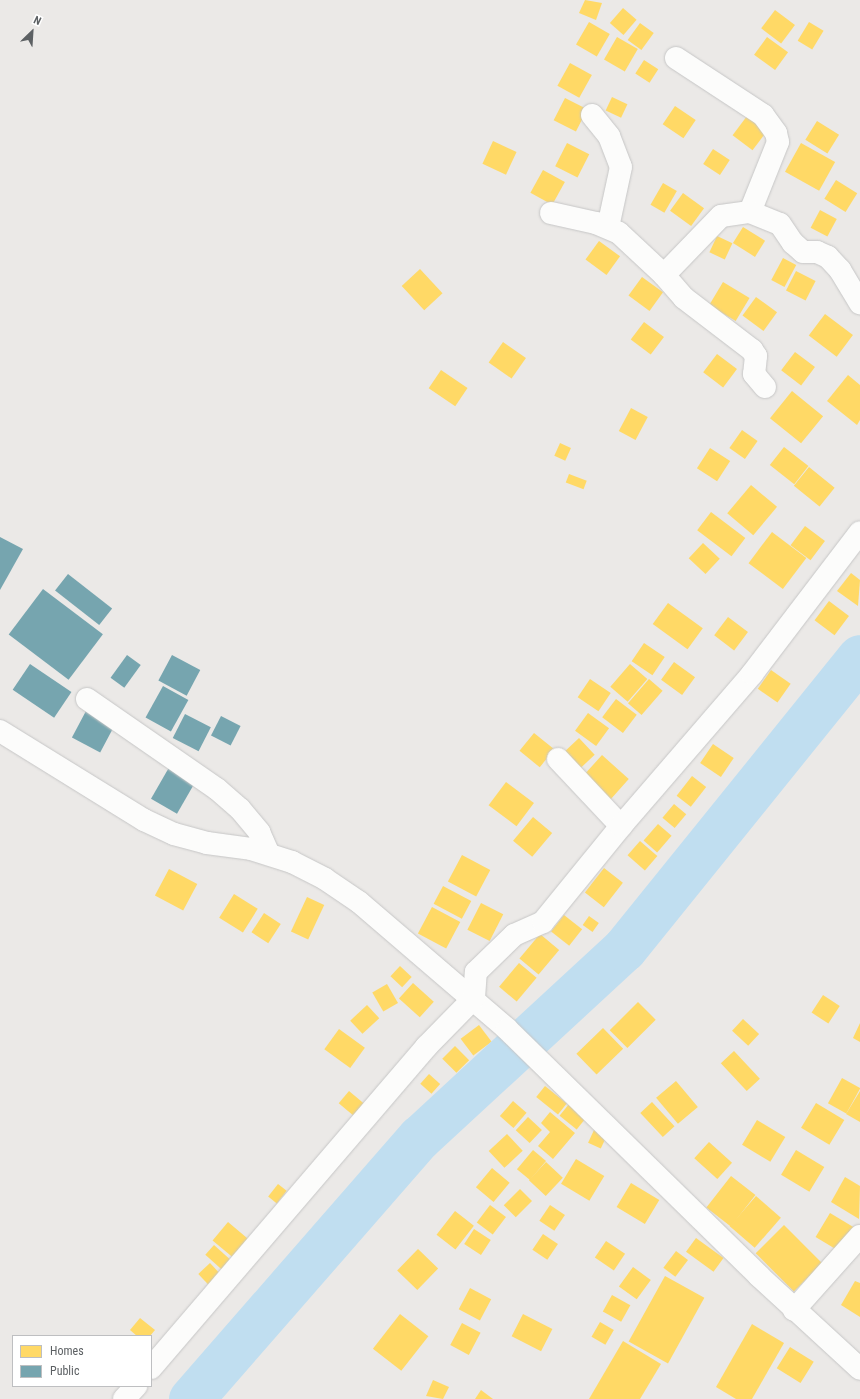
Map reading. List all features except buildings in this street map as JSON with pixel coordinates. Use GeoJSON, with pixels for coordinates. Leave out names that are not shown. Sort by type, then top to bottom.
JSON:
{"type":"FeatureCollection","features":[{"type":"Feature","properties":{"kind":"street"},"geometry":{"type":"LineString","coordinates":[[676,58],[763,115],[776,133],[778,142],[750,212]]}},
{"type":"Feature","properties":{"kind":"street"},"geometry":{"type":"LineString","coordinates":[[592,114],[609,136],[621,167],[608,227]]}},
{"type":"Feature","properties":{"kind":"street"},"geometry":{"type":"LineString","coordinates":[[664,275],[721,216],[750,212],[780,224],[793,243],[803,252],[817,252],[828,257],[840,270],[860,302]]}},
{"type":"Feature","properties":{"kind":"street"},"geometry":{"type":"LineString","coordinates":[[551,213],[608,227],[629,241],[664,275],[684,298],[752,350],[756,356],[754,374],[765,387]]}},
{"type":"Feature","properties":{"kind":"street"},"geometry":{"type":"LineString","coordinates":[[152,1367],[426,1047],[474,998],[476,972],[514,935],[543,922],[621,826],[752,674],[860,532]]}},
{"type":"Feature","properties":{"kind":"street"},"geometry":{"type":"LineString","coordinates":[[87,699],[217,789],[240,810],[259,832],[269,854]]}},
{"type":"Feature","properties":{"kind":"street"},"geometry":{"type":"LineString","coordinates":[[0,731],[144,820],[168,831],[206,843],[251,849],[269,854],[325,879],[359,902],[474,998],[508,1029],[627,1143],[794,1310],[860,1369]]}},
{"type":"Feature","properties":{"kind":"street"},"geometry":{"type":"LineString","coordinates":[[558,759],[621,826]]}},
{"type":"Feature","properties":{"kind":"street"},"geometry":{"type":"LineString","coordinates":[[794,1310],[860,1236]]}},
{"type":"Feature","properties":{"kind":"street"},"geometry":{"type":"LineString","coordinates":[[124,1399],[135,1387]]}},
{"type":"Feature","properties":{"kind":"waterway"},"geometry":{"type":"LineString","coordinates":[[191,1399],[419,1138],[624,949],[860,657]]}}]}
